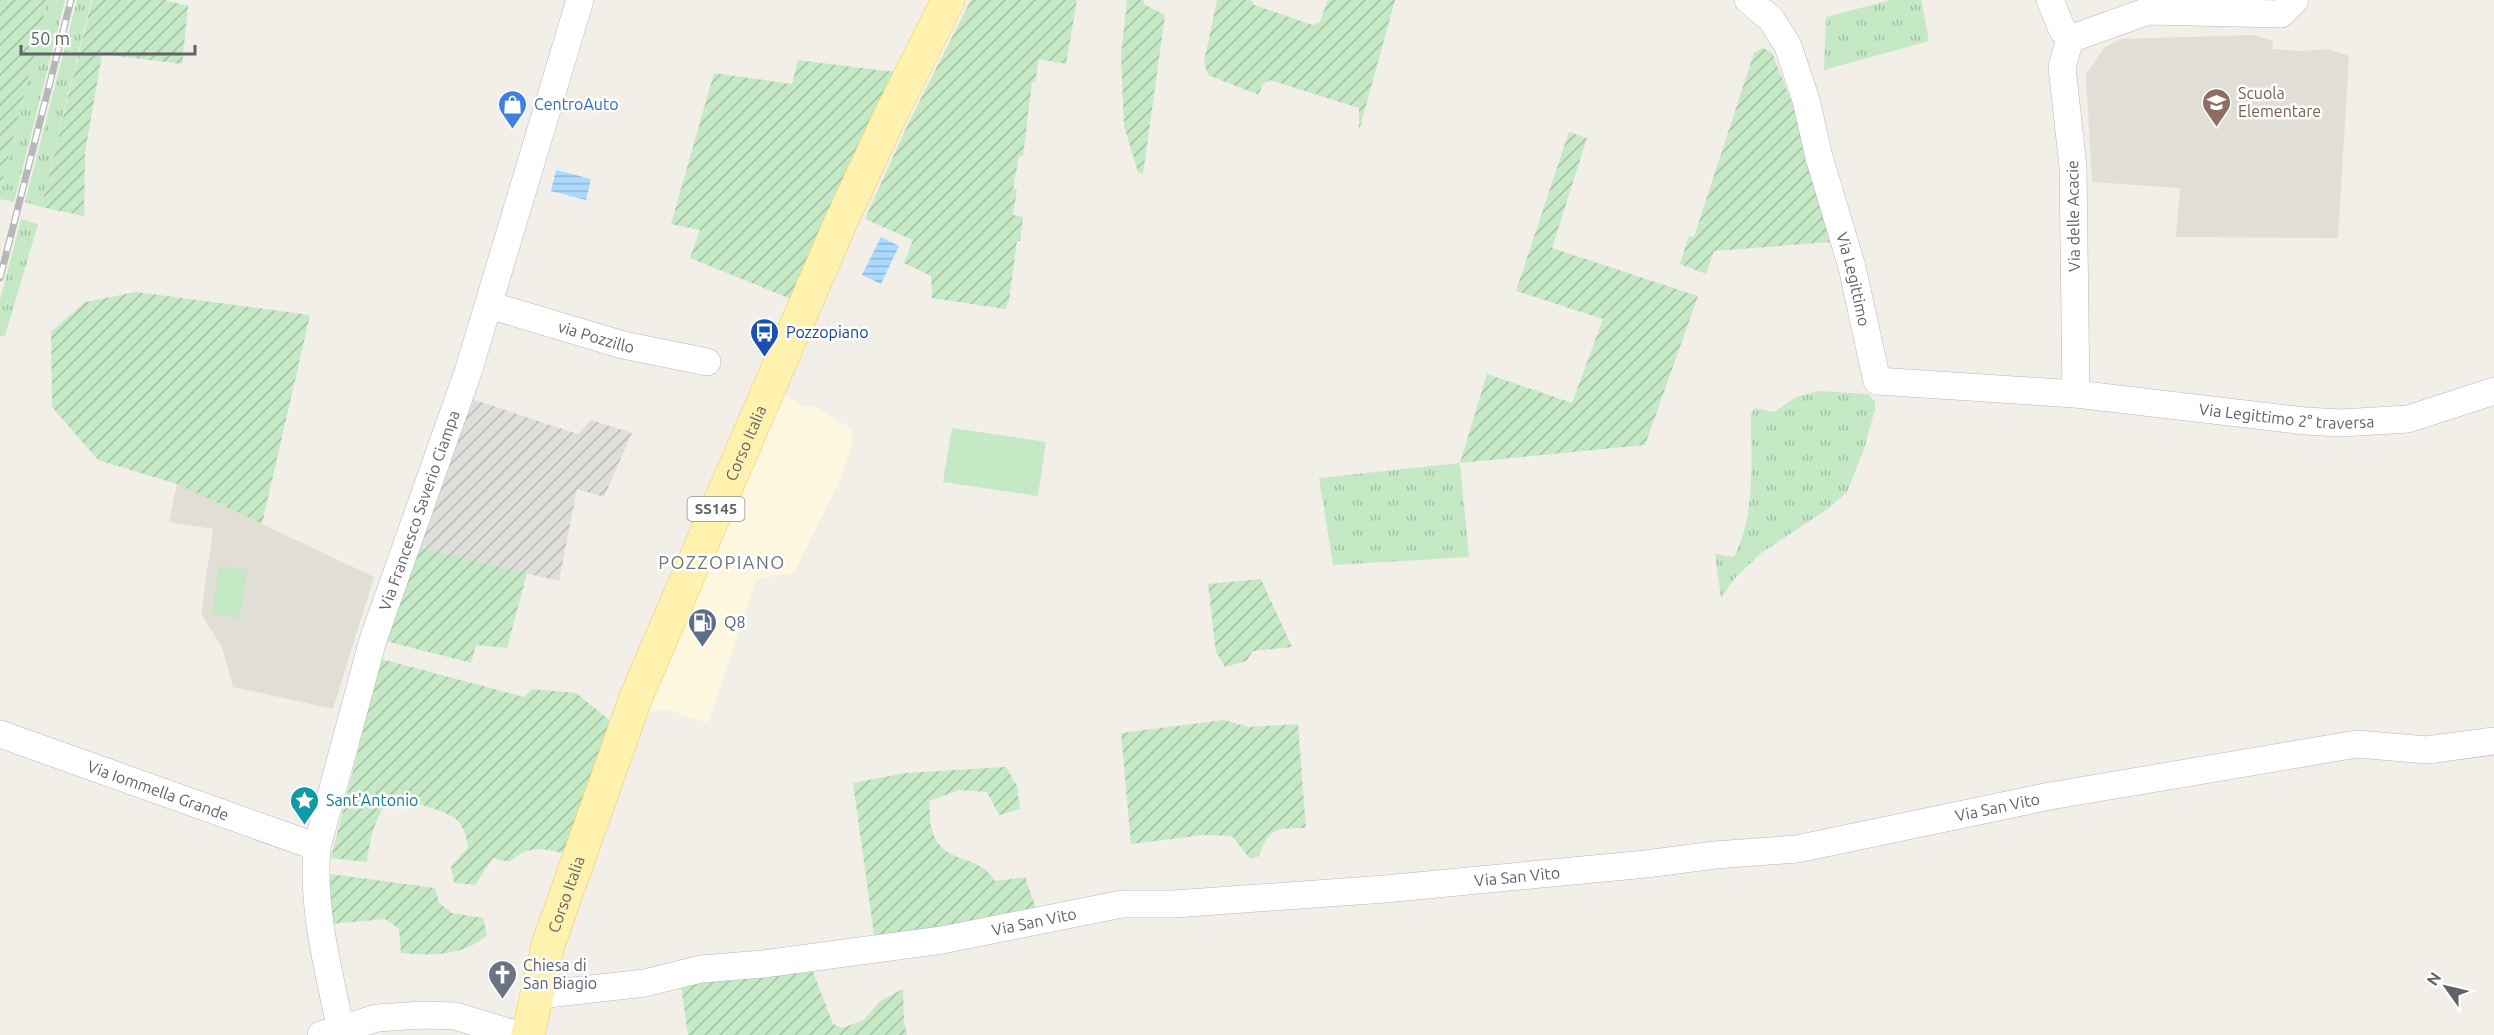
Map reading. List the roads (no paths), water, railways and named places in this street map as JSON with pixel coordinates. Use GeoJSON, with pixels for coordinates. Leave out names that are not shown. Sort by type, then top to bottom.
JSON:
{"type":"FeatureCollection","features":[{"type":"Feature","properties":{"kind":"main road","name":"Corso Italia"},"geometry":{"type":"LineString","coordinates":[[528,1035],[548,945],[636,697],[839,226],[890,116],[948,0]]}},
{"type":"Feature","properties":{"kind":"street","name":"Via Francesco Saverio Ciampa"},"geometry":{"type":"LineString","coordinates":[[332,1031],[338,1016],[321,932],[317,847],[373,640],[440,456],[489,305],[580,0]]}},
{"type":"Feature","properties":{"kind":"street","name":"Via Legittimo"},"geometry":{"type":"LineString","coordinates":[[1748,0],[1771,19],[1788,46],[1806,100],[1819,157],[1852,267],[1877,381],[2076,394]]}},
{"type":"Feature","properties":{"kind":"street"},"geometry":{"type":"LineString","coordinates":[[2050,0],[2062,29],[2070,39],[2148,11],[2281,14],[2295,0]]}},
{"type":"Feature","properties":{"kind":"street","name":"Via delle Acacie"},"geometry":{"type":"LineString","coordinates":[[2070,39],[2062,68],[2073,167],[2076,394]]}},
{"type":"Feature","properties":{"kind":"street","name":"via Pozzillo"},"geometry":{"type":"LineString","coordinates":[[489,305],[623,345],[707,362]]}},
{"type":"Feature","properties":{"kind":"street","name":"Via Legittimo 2° traversa"},"geometry":{"type":"LineString","coordinates":[[2076,394],[2305,422],[2341,423],[2408,419],[2494,391]]}},
{"type":"Feature","properties":{"kind":"street","name":"Via Iommella Grande"},"geometry":{"type":"LineString","coordinates":[[0,734],[317,847]]}},
{"type":"Feature","properties":{"kind":"street","name":"Via San Vito"},"geometry":{"type":"LineString","coordinates":[[538,995],[645,983],[701,969],[763,964],[942,940],[1122,904],[1174,904],[1385,889],[1647,864],[1715,855],[1797,849],[2050,796],[2357,744],[2427,750],[2494,741]]}},
{"type":"Feature","properties":{"kind":"street"},"geometry":{"type":"LineString","coordinates":[[332,1031],[377,1018],[455,1016],[518,1035]]}},
{"type":"Feature","properties":{"kind":"water"},"geometry":{"type":"Polygon","coordinates":[[[556,170],[591,179],[586,200],[551,191],[556,170]]]}},
{"type":"Feature","properties":{"kind":"water"},"geometry":{"type":"Polygon","coordinates":[[[881,237],[899,246],[881,284],[862,275],[881,237]]]}},
{"type":"Feature","properties":{"kind":"railway"},"geometry":{"type":"LineString","coordinates":[[0,278],[71,0]]}},
{"type":"Feature","properties":{"kind":"place","name":"Scuola Elementare"},"geometry":{"type":"Point","coordinates":[2217,128]}},
{"type":"Feature","properties":{"kind":"place","name":"CentroAuto"},"geometry":{"type":"Point","coordinates":[513,130]}},
{"type":"Feature","properties":{"kind":"place","name":"Pozzopiano"},"geometry":{"type":"Point","coordinates":[765,358]}},
{"type":"Feature","properties":{"kind":"place","name":"Q8"},"geometry":{"type":"Point","coordinates":[703,648]}},
{"type":"Feature","properties":{"kind":"place","name":"Sant'Antonio"},"geometry":{"type":"Point","coordinates":[305,826]}},
{"type":"Feature","properties":{"kind":"place","name":"Chiesa di San Biagio"},"geometry":{"type":"Point","coordinates":[502,1000]}},
{"type":"Feature","properties":{"kind":"district","name":"POZZOPIANO"},"geometry":{"type":"Point","coordinates":[722,563]}}]}
